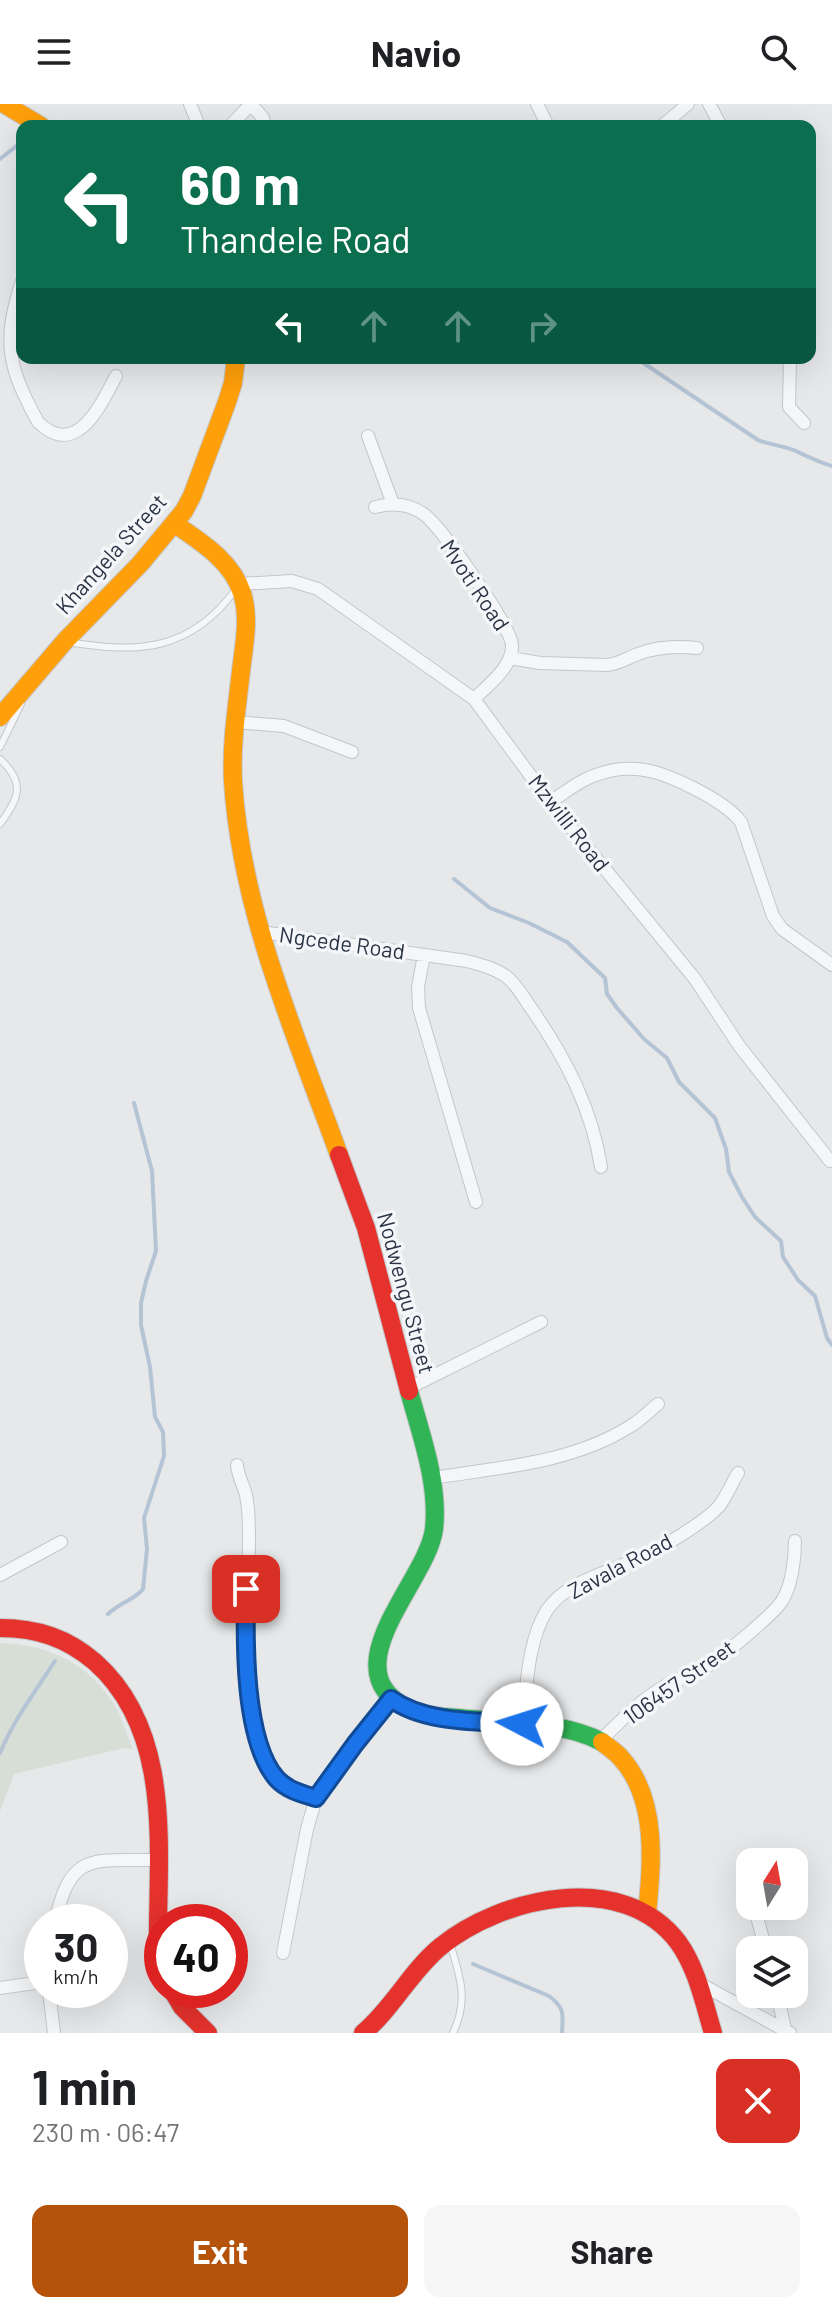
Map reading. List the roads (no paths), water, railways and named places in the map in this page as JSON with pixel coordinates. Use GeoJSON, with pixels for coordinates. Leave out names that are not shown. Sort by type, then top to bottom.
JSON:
{"type":"FeatureCollection","features":[{"type":"Feature","properties":{"kind":"street"},"geometry":{"type":"LineString","coordinates":[[4,104],[31,120]]}},
{"type":"Feature","properties":{"kind":"street"},"geometry":{"type":"LineString","coordinates":[[236,120],[251,104],[264,120]]}},
{"type":"Feature","properties":{"kind":"street"},"geometry":{"type":"LineString","coordinates":[[669,120],[688,104]]}},
{"type":"Feature","properties":{"kind":"street"},"geometry":{"type":"LineString","coordinates":[[16,300],[10,350],[13,372],[38,422],[60,434],[78,431],[92,419],[116,376]]}},
{"type":"Feature","properties":{"kind":"street","name":"Khangela Street"},"geometry":{"type":"LineString","coordinates":[[0,717],[65,641],[175,524],[192,496],[202,470],[233,383],[235,364]]}},
{"type":"Feature","properties":{"kind":"street"},"geometry":{"type":"LineString","coordinates":[[790,364],[789,407],[804,423]]}},
{"type":"Feature","properties":{"kind":"street"},"geometry":{"type":"LineString","coordinates":[[368,436],[393,504],[375,507]]}},
{"type":"Feature","properties":{"kind":"street","name":"Mvoti Road"},"geometry":{"type":"LineString","coordinates":[[393,504],[411,507],[427,515],[470,572],[506,628],[512,645],[510,658],[474,699]]}},
{"type":"Feature","properties":{"kind":"street","name":"Nodwengu Street"},"geometry":{"type":"LineString","coordinates":[[175,524],[223,559],[239,584],[247,613],[235,722],[233,779],[252,903],[313,1086],[366,1228],[432,1478],[436,1515],[431,1541],[381,1636],[377,1657],[380,1681],[391,1699]]}},
{"type":"Feature","properties":{"kind":"street","name":"Mzwilli Road"},"geometry":{"type":"LineString","coordinates":[[239,584],[292,581],[318,589],[474,699],[550,802],[695,979],[740,1047],[830,1161]]}},
{"type":"Feature","properties":{"kind":"street"},"geometry":{"type":"LineString","coordinates":[[510,658],[540,663],[607,665],[642,653],[678,647],[697,648]]}},
{"type":"Feature","properties":{"kind":"street"},"geometry":{"type":"LineString","coordinates":[[235,722],[284,726],[352,752]]}},
{"type":"Feature","properties":{"kind":"street"},"geometry":{"type":"LineString","coordinates":[[550,802],[584,780],[623,769],[643,769],[706,794],[733,812],[741,822],[773,916],[782,929],[832,965]]}},
{"type":"Feature","properties":{"kind":"street","name":"Ngcede Road"},"geometry":{"type":"LineString","coordinates":[[261,932],[467,961],[491,967],[509,978],[571,1071],[590,1122],[601,1167]]}},
{"type":"Feature","properties":{"kind":"street","name":"Ngcede Road"},"geometry":{"type":"LineString","coordinates":[[424,955],[418,987],[419,1008],[476,1202]]}},
{"type":"Feature","properties":{"kind":"street"},"geometry":{"type":"LineString","coordinates":[[407,1389],[541,1322]]}},
{"type":"Feature","properties":{"kind":"street"},"geometry":{"type":"LineString","coordinates":[[432,1478],[500,1468],[570,1452],[625,1430],[658,1404]]}},
{"type":"Feature","properties":{"kind":"street"},"geometry":{"type":"LineString","coordinates":[[237,1465],[248,1507],[245,1634],[257,1736],[265,1760],[278,1780],[294,1791],[316,1798]]}},
{"type":"Feature","properties":{"kind":"street","name":"Zavala Road"},"geometry":{"type":"LineString","coordinates":[[522,1724],[533,1649],[538,1628],[549,1608],[567,1590],[640,1558],[712,1513],[738,1473]]}},
{"type":"Feature","properties":{"kind":"street","name":"106457 Street"},"geometry":{"type":"LineString","coordinates":[[601,1740],[652,1694],[702,1669],[778,1605],[786,1591],[795,1557],[795,1541]]}},
{"type":"Feature","properties":{"kind":"street"},"geometry":{"type":"LineString","coordinates":[[0,1575],[61,1542]]}},
{"type":"Feature","properties":{"kind":"street"},"geometry":{"type":"LineString","coordinates":[[0,1628],[41,1631],[85,1653],[107,1672],[130,1705],[145,1740],[154,1777],[157,1904]]}},
{"type":"Feature","properties":{"kind":"street"},"geometry":{"type":"LineString","coordinates":[[283,1953],[316,1798],[391,1699],[405,1709],[425,1715],[571,1730],[601,1740],[629,1767],[643,1791],[651,1839],[647,1914]]}},
{"type":"Feature","properties":{"kind":"street"},"geometry":{"type":"LineString","coordinates":[[59,1904],[71,1876],[83,1866],[101,1861],[157,1860]]}},
{"type":"Feature","properties":{"kind":"street"},"geometry":{"type":"LineString","coordinates":[[363,2033],[437,1950],[463,1929],[523,1903],[556,1897],[587,1898],[618,1904],[647,1914],[671,1934],[686,1956],[713,2033]]}},
{"type":"Feature","properties":{"kind":"street"},"geometry":{"type":"LineString","coordinates":[[697,1982],[787,2032]]}},
{"type":"Feature","properties":{"kind":"street"},"geometry":{"type":"LineString","coordinates":[[0,1988],[24,1985]]}},
{"type":"Feature","properties":{"kind":"street"},"geometry":{"type":"LineString","coordinates":[[51,2008],[54,2033]]}},
{"type":"Feature","properties":{"kind":"street"},"geometry":{"type":"LineString","coordinates":[[183,2008],[208,2033]]}},
{"type":"Feature","properties":{"kind":"street"},"geometry":{"type":"LineString","coordinates":[[781,2008],[787,2032]]}},
{"type":"Feature","properties":{"kind":"lane"},"geometry":{"type":"LineString","coordinates":[[65,641],[108,648],[177,640],[202,626],[239,584]]}},
{"type":"Feature","properties":{"kind":"lane"},"geometry":{"type":"LineString","coordinates":[[0,747],[35,675]]}},
{"type":"Feature","properties":{"kind":"lane"},"geometry":{"type":"LineString","coordinates":[[0,759],[17,779],[15,800],[0,824]]}},
{"type":"Feature","properties":{"kind":"lane"},"geometry":{"type":"LineString","coordinates":[[449,1940],[462,1982],[463,2005],[453,2033]]}},
{"type":"Feature","properties":{"kind":"waterway"},"geometry":{"type":"LineString","coordinates":[[0,159],[16,146]]}},
{"type":"Feature","properties":{"kind":"waterway"},"geometry":{"type":"LineString","coordinates":[[645,364],[758,440],[792,449],[832,466]]}},
{"type":"Feature","properties":{"kind":"waterway"},"geometry":{"type":"LineString","coordinates":[[454,879],[490,908],[567,942],[605,978],[607,994],[617,1008],[644,1039],[667,1058],[679,1082],[715,1118],[726,1149],[729,1172],[755,1217],[781,1241],[783,1257],[798,1280],[815,1296],[827,1338],[832,1345]]}},
{"type":"Feature","properties":{"kind":"waterway"},"geometry":{"type":"LineString","coordinates":[[108,1614],[143,1589],[147,1549],[144,1518],[164,1456],[163,1432],[155,1417],[150,1367],[141,1325],[141,1303],[156,1251],[152,1171],[134,1103]]}},
{"type":"Feature","properties":{"kind":"waterway"},"geometry":{"type":"LineString","coordinates":[[0,1753],[18,1717],[55,1661]]}},
{"type":"Feature","properties":{"kind":"waterway"},"geometry":{"type":"LineString","coordinates":[[473,1964],[549,1996],[562,2012],[562,2033]]}}]}
